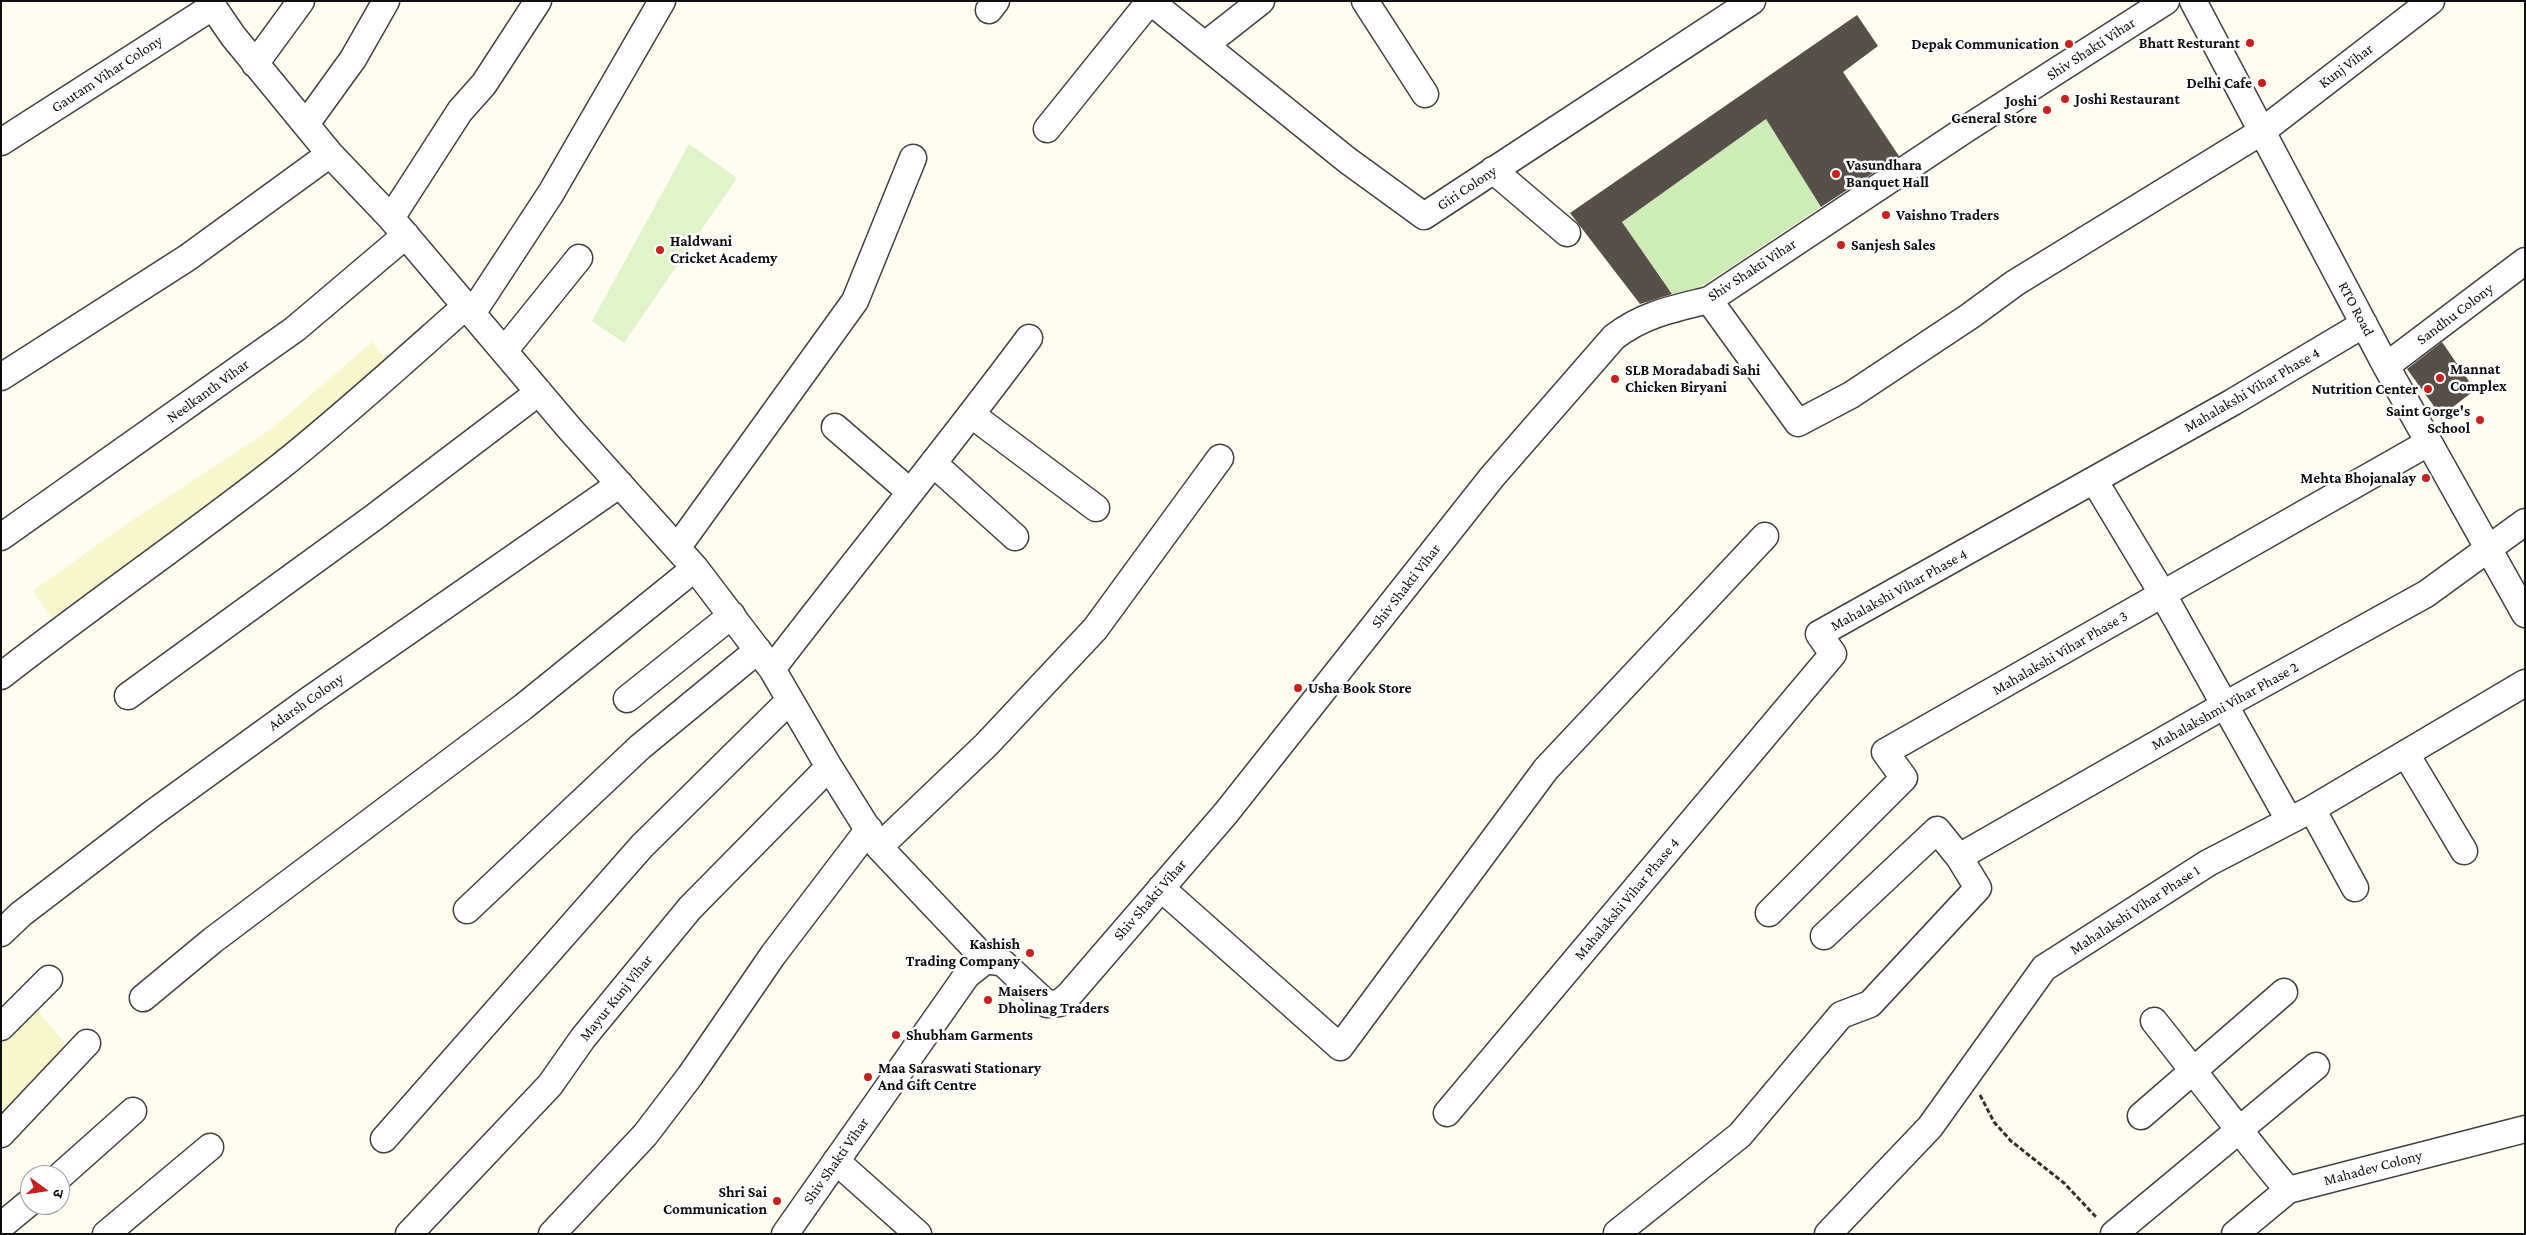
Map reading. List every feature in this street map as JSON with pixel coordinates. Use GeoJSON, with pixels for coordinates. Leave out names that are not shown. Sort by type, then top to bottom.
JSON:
{"type":"FeatureCollection","features":[{"type":"Feature","properties":{"kind":"street"},"geometry":{"type":"LineString","coordinates":[[255,64],[302,1]]}},
{"type":"Feature","properties":{"kind":"street"},"geometry":{"type":"LineString","coordinates":[[306,124],[352,60],[386,1]]}},
{"type":"Feature","properties":{"kind":"street","name":"Neelkanth Vihar"},"geometry":{"type":"LineString","coordinates":[[1,537],[295,329],[399,226],[460,111],[484,84],[538,1]]}},
{"type":"Feature","properties":{"kind":"street"},"geometry":{"type":"LineString","coordinates":[[1,676],[280,467],[470,308],[550,193],[662,1]]}},
{"type":"Feature","properties":{"kind":"street"},"geometry":{"type":"LineString","coordinates":[[1047,129],[1150,1]]}},
{"type":"Feature","properties":{"kind":"street","name":"Giri Colony"},"geometry":{"type":"LineString","coordinates":[[1150,1],[1347,160],[1424,216],[1752,1]]}},
{"type":"Feature","properties":{"kind":"street"},"geometry":{"type":"LineString","coordinates":[[1205,45],[1261,1]]}},
{"type":"Feature","properties":{"kind":"street"},"geometry":{"type":"LineString","coordinates":[[1365,1],[1425,94]]}},
{"type":"Feature","properties":{"kind":"street","name":"Shiv Shakti Vihar"},"geometry":{"type":"LineString","coordinates":[[784,1234],[967,975],[986,960],[1003,963],[1047,1004],[1060,1003],[1226,813],[1492,477],[1614,337],[1626,328],[1659,312],[1709,300],[1966,129],[2166,1]]}},
{"type":"Feature","properties":{"kind":"street","name":"Kunj Vihar"},"geometry":{"type":"LineString","coordinates":[[1709,300],[1798,423],[1851,395],[1970,316],[2015,283],[2261,132],[2431,1]]}},
{"type":"Feature","properties":{"kind":"street"},"geometry":{"type":"LineString","coordinates":[[211,4],[255,64],[330,154],[399,226],[539,392],[695,568],[765,660],[874,838],[986,960]]}},
{"type":"Feature","properties":{"kind":"street","name":"Gautam Vihar Colony"},"geometry":{"type":"LineString","coordinates":[[1,142],[211,4]]}},
{"type":"Feature","properties":{"kind":"street","name":"RTO Road"},"geometry":{"type":"LineString","coordinates":[[2200,5],[2261,132],[2428,443],[2525,614]]}},
{"type":"Feature","properties":{"kind":"street"},"geometry":{"type":"LineString","coordinates":[[1,378],[187,258],[330,154]]}},
{"type":"Feature","properties":{"kind":"street"},"geometry":{"type":"LineString","coordinates":[[677,548],[855,301],[913,158]]}},
{"type":"Feature","properties":{"kind":"street"},"geometry":{"type":"LineString","coordinates":[[1493,170],[1567,233]]}},
{"type":"Feature","properties":{"kind":"street"},"geometry":{"type":"LineString","coordinates":[[504,351],[579,258]]}},
{"type":"Feature","properties":{"kind":"street","name":"Sandhu Colony"},"geometry":{"type":"LineString","coordinates":[[2386,366],[2525,261]]}},
{"type":"Feature","properties":{"kind":"street","name":"Mahalakshi Vihar Phase 4"},"geometry":{"type":"LineString","coordinates":[[1446,1113],[1833,654],[1819,634],[2233,402],[2364,324]]}},
{"type":"Feature","properties":{"kind":"street"},"geometry":{"type":"LineString","coordinates":[[467,910],[640,747],[765,660],[933,463],[972,415],[1029,338]]}},
{"type":"Feature","properties":{"kind":"street"},"geometry":{"type":"LineString","coordinates":[[128,696],[374,518],[539,392]]}},
{"type":"Feature","properties":{"kind":"street"},"geometry":{"type":"LineString","coordinates":[[972,415],[1096,508]]}},
{"type":"Feature","properties":{"kind":"street"},"geometry":{"type":"LineString","coordinates":[[835,427],[909,491]]}},
{"type":"Feature","properties":{"kind":"street","name":"Mahalakshi Vihar Phase 3"},"geometry":{"type":"LineString","coordinates":[[1768,913],[1904,778],[1885,752],[2428,443]]}},
{"type":"Feature","properties":{"kind":"street"},"geometry":{"type":"LineString","coordinates":[[552,1234],[645,1135],[690,1076],[773,955],[874,838],[986,745],[1095,629],[1220,458]]}},
{"type":"Feature","properties":{"kind":"street"},"geometry":{"type":"LineString","coordinates":[[933,463],[1015,537]]}},
{"type":"Feature","properties":{"kind":"street"},"geometry":{"type":"LineString","coordinates":[[2094,480],[2162,593],[2290,820]]}},
{"type":"Feature","properties":{"kind":"street","name":"Adarsh Colony"},"geometry":{"type":"LineString","coordinates":[[1,933],[21,914],[153,813],[309,700],[620,484]]}},
{"type":"Feature","properties":{"kind":"street","name":"Mahalakshmi Vihar Phase 2"},"geometry":{"type":"LineString","coordinates":[[1959,857],[2225,705],[2426,594],[2488,551],[2525,522]]}},
{"type":"Feature","properties":{"kind":"street"},"geometry":{"type":"LineString","coordinates":[[1161,888],[1340,1047],[1546,769],[1765,536]]}},
{"type":"Feature","properties":{"kind":"street"},"geometry":{"type":"LineString","coordinates":[[143,998],[220,935],[523,707],[695,568]]}},
{"type":"Feature","properties":{"kind":"street"},"geometry":{"type":"LineString","coordinates":[[627,699],[732,615]]}},
{"type":"Feature","properties":{"kind":"street","name":"Mahalakshi Vihar Phase 1"},"geometry":{"type":"LineString","coordinates":[[1828,1234],[1930,1127],[2044,968],[2208,863],[2312,808],[2525,683]]}},
{"type":"Feature","properties":{"kind":"street"},"geometry":{"type":"LineString","coordinates":[[384,1139],[642,846],[790,700]]}},
{"type":"Feature","properties":{"kind":"street"},"geometry":{"type":"LineString","coordinates":[[2406,754],[2464,850]]}},
{"type":"Feature","properties":{"kind":"street","name":"Mayur Kunj Vihar"},"geometry":{"type":"LineString","coordinates":[[409,1234],[550,1085],[583,1038],[690,908],[829,767]]}},
{"type":"Feature","properties":{"kind":"street"},"geometry":{"type":"LineString","coordinates":[[2312,808],[2355,888]]}},
{"type":"Feature","properties":{"kind":"street"},"geometry":{"type":"LineString","coordinates":[[1617,1233],[1740,1135],[1841,1015],[1870,1004],[1978,888],[1959,857],[1937,830],[1824,936]]}},
{"type":"Feature","properties":{"kind":"street"},"geometry":{"type":"LineString","coordinates":[[1,1027],[49,979]]}},
{"type":"Feature","properties":{"kind":"street"},"geometry":{"type":"LineString","coordinates":[[2141,1116],[2284,992]]}},
{"type":"Feature","properties":{"kind":"street"},"geometry":{"type":"LineString","coordinates":[[2154,1021],[2194,1070],[2237,1131],[2288,1190]]}},
{"type":"Feature","properties":{"kind":"street"},"geometry":{"type":"LineString","coordinates":[[1,1134],[87,1043]]}},
{"type":"Feature","properties":{"kind":"street"},"geometry":{"type":"LineString","coordinates":[[2107,1227],[2237,1131],[2316,1066]]}},
{"type":"Feature","properties":{"kind":"street"},"geometry":{"type":"LineString","coordinates":[[70,1167],[133,1111]]}},
{"type":"Feature","properties":{"kind":"street","name":"Mahadev Colony"},"geometry":{"type":"LineString","coordinates":[[2235,1234],[2288,1190],[2525,1129]]}},
{"type":"Feature","properties":{"kind":"street"},"geometry":{"type":"LineString","coordinates":[[106,1234],[210,1147]]}},
{"type":"Feature","properties":{"kind":"street"},"geometry":{"type":"LineString","coordinates":[[836,1161],[918,1234]]}},
{"type":"Feature","properties":{"kind":"street"},"geometry":{"type":"LineString","coordinates":[[1,1226],[20,1210]]}},
{"type":"Feature","properties":{"kind":"path"},"geometry":{"type":"LineString","coordinates":[[1969,1073],[1994,1122],[2011,1141],[2064,1183],[2107,1227]]}},
{"type":"Feature","properties":{"kind":"green space"},"geometry":{"type":"Polygon","coordinates":[[[1766,119],[1821,207],[1699,288],[1674,296],[1622,222],[1766,119]]]}},
{"type":"Feature","properties":{"kind":"green space","name":"Haldwani Cricket Academy"},"geometry":{"type":"Polygon","coordinates":[[[689,144],[737,178],[624,343],[592,321],[689,144]]]}},
{"type":"Feature","properties":{"kind":"green space"},"geometry":{"type":"Polygon","coordinates":[[[372,342],[390,364],[290,452],[56,624],[33,591],[131,521],[270,430],[372,342]]]}},
{"type":"Feature","properties":{"kind":"green space"},"geometry":{"type":"Polygon","coordinates":[[[34,1007],[70,1049],[1,1123],[1,1039],[34,1007]]]}},
{"type":"Feature","properties":{"kind":"building","name":"Vasundhara Banquet Hall"},"geometry":{"type":"Polygon","coordinates":[[[1857,15],[1878,46],[1843,72],[1899,156],[1821,207],[1766,119],[1622,222],[1672,294],[1640,304],[1570,213],[1857,15]]]}},
{"type":"Feature","properties":{"kind":"building","name":"Mannat Complex"},"geometry":{"type":"Polygon","coordinates":[[[2442,342],[2475,390],[2441,416],[2407,369],[2442,342]]]}},
{"type":"Feature","properties":{"kind":"place","name":"Bhatt Resturant"},"geometry":{"type":"Point","coordinates":[2250,43]}},
{"type":"Feature","properties":{"kind":"place","name":"Depak Communication"},"geometry":{"type":"Point","coordinates":[2069,44]}},
{"type":"Feature","properties":{"kind":"place","name":"Delhi Cafe"},"geometry":{"type":"Point","coordinates":[2262,83]}},
{"type":"Feature","properties":{"kind":"place","name":"Joshi Restaurant"},"geometry":{"type":"Point","coordinates":[2065,99]}},
{"type":"Feature","properties":{"kind":"place","name":"Joshi General Store"},"geometry":{"type":"Point","coordinates":[2047,110]}},
{"type":"Feature","properties":{"kind":"place","name":"Vasundhara Banquet Hall"},"geometry":{"type":"Point","coordinates":[1836,174]}},
{"type":"Feature","properties":{"kind":"place","name":"Vaishno Traders"},"geometry":{"type":"Point","coordinates":[1886,215]}},
{"type":"Feature","properties":{"kind":"place","name":"Sanjesh Sales"},"geometry":{"type":"Point","coordinates":[1841,245]}},
{"type":"Feature","properties":{"kind":"place","name":"Haldwani Cricket Academy"},"geometry":{"type":"Point","coordinates":[660,250]}},
{"type":"Feature","properties":{"kind":"place","name":"Mannat Complex"},"geometry":{"type":"Point","coordinates":[2440,378]}},
{"type":"Feature","properties":{"kind":"place","name":"SLB Moradabadi Sahi Chicken Biryani"},"geometry":{"type":"Point","coordinates":[1615,379]}},
{"type":"Feature","properties":{"kind":"place","name":"Nutrition Center"},"geometry":{"type":"Point","coordinates":[2428,389]}},
{"type":"Feature","properties":{"kind":"place","name":"Saint Gorge's School"},"geometry":{"type":"Point","coordinates":[2480,420]}},
{"type":"Feature","properties":{"kind":"place","name":"Mehta Bhojanalay"},"geometry":{"type":"Point","coordinates":[2426,478]}},
{"type":"Feature","properties":{"kind":"place","name":"Usha Book Store"},"geometry":{"type":"Point","coordinates":[1298,688]}},
{"type":"Feature","properties":{"kind":"place","name":"Kashish Trading Company"},"geometry":{"type":"Point","coordinates":[1030,953]}},
{"type":"Feature","properties":{"kind":"place","name":"Maisers Dholinag Traders"},"geometry":{"type":"Point","coordinates":[988,1000]}},
{"type":"Feature","properties":{"kind":"place","name":"Shubham Garments"},"geometry":{"type":"Point","coordinates":[896,1035]}},
{"type":"Feature","properties":{"kind":"place","name":"Maa Saraswati Stationary And Gift Centre"},"geometry":{"type":"Point","coordinates":[868,1077]}},
{"type":"Feature","properties":{"kind":"place","name":"Shri Sai Communication"},"geometry":{"type":"Point","coordinates":[777,1201]}}]}
